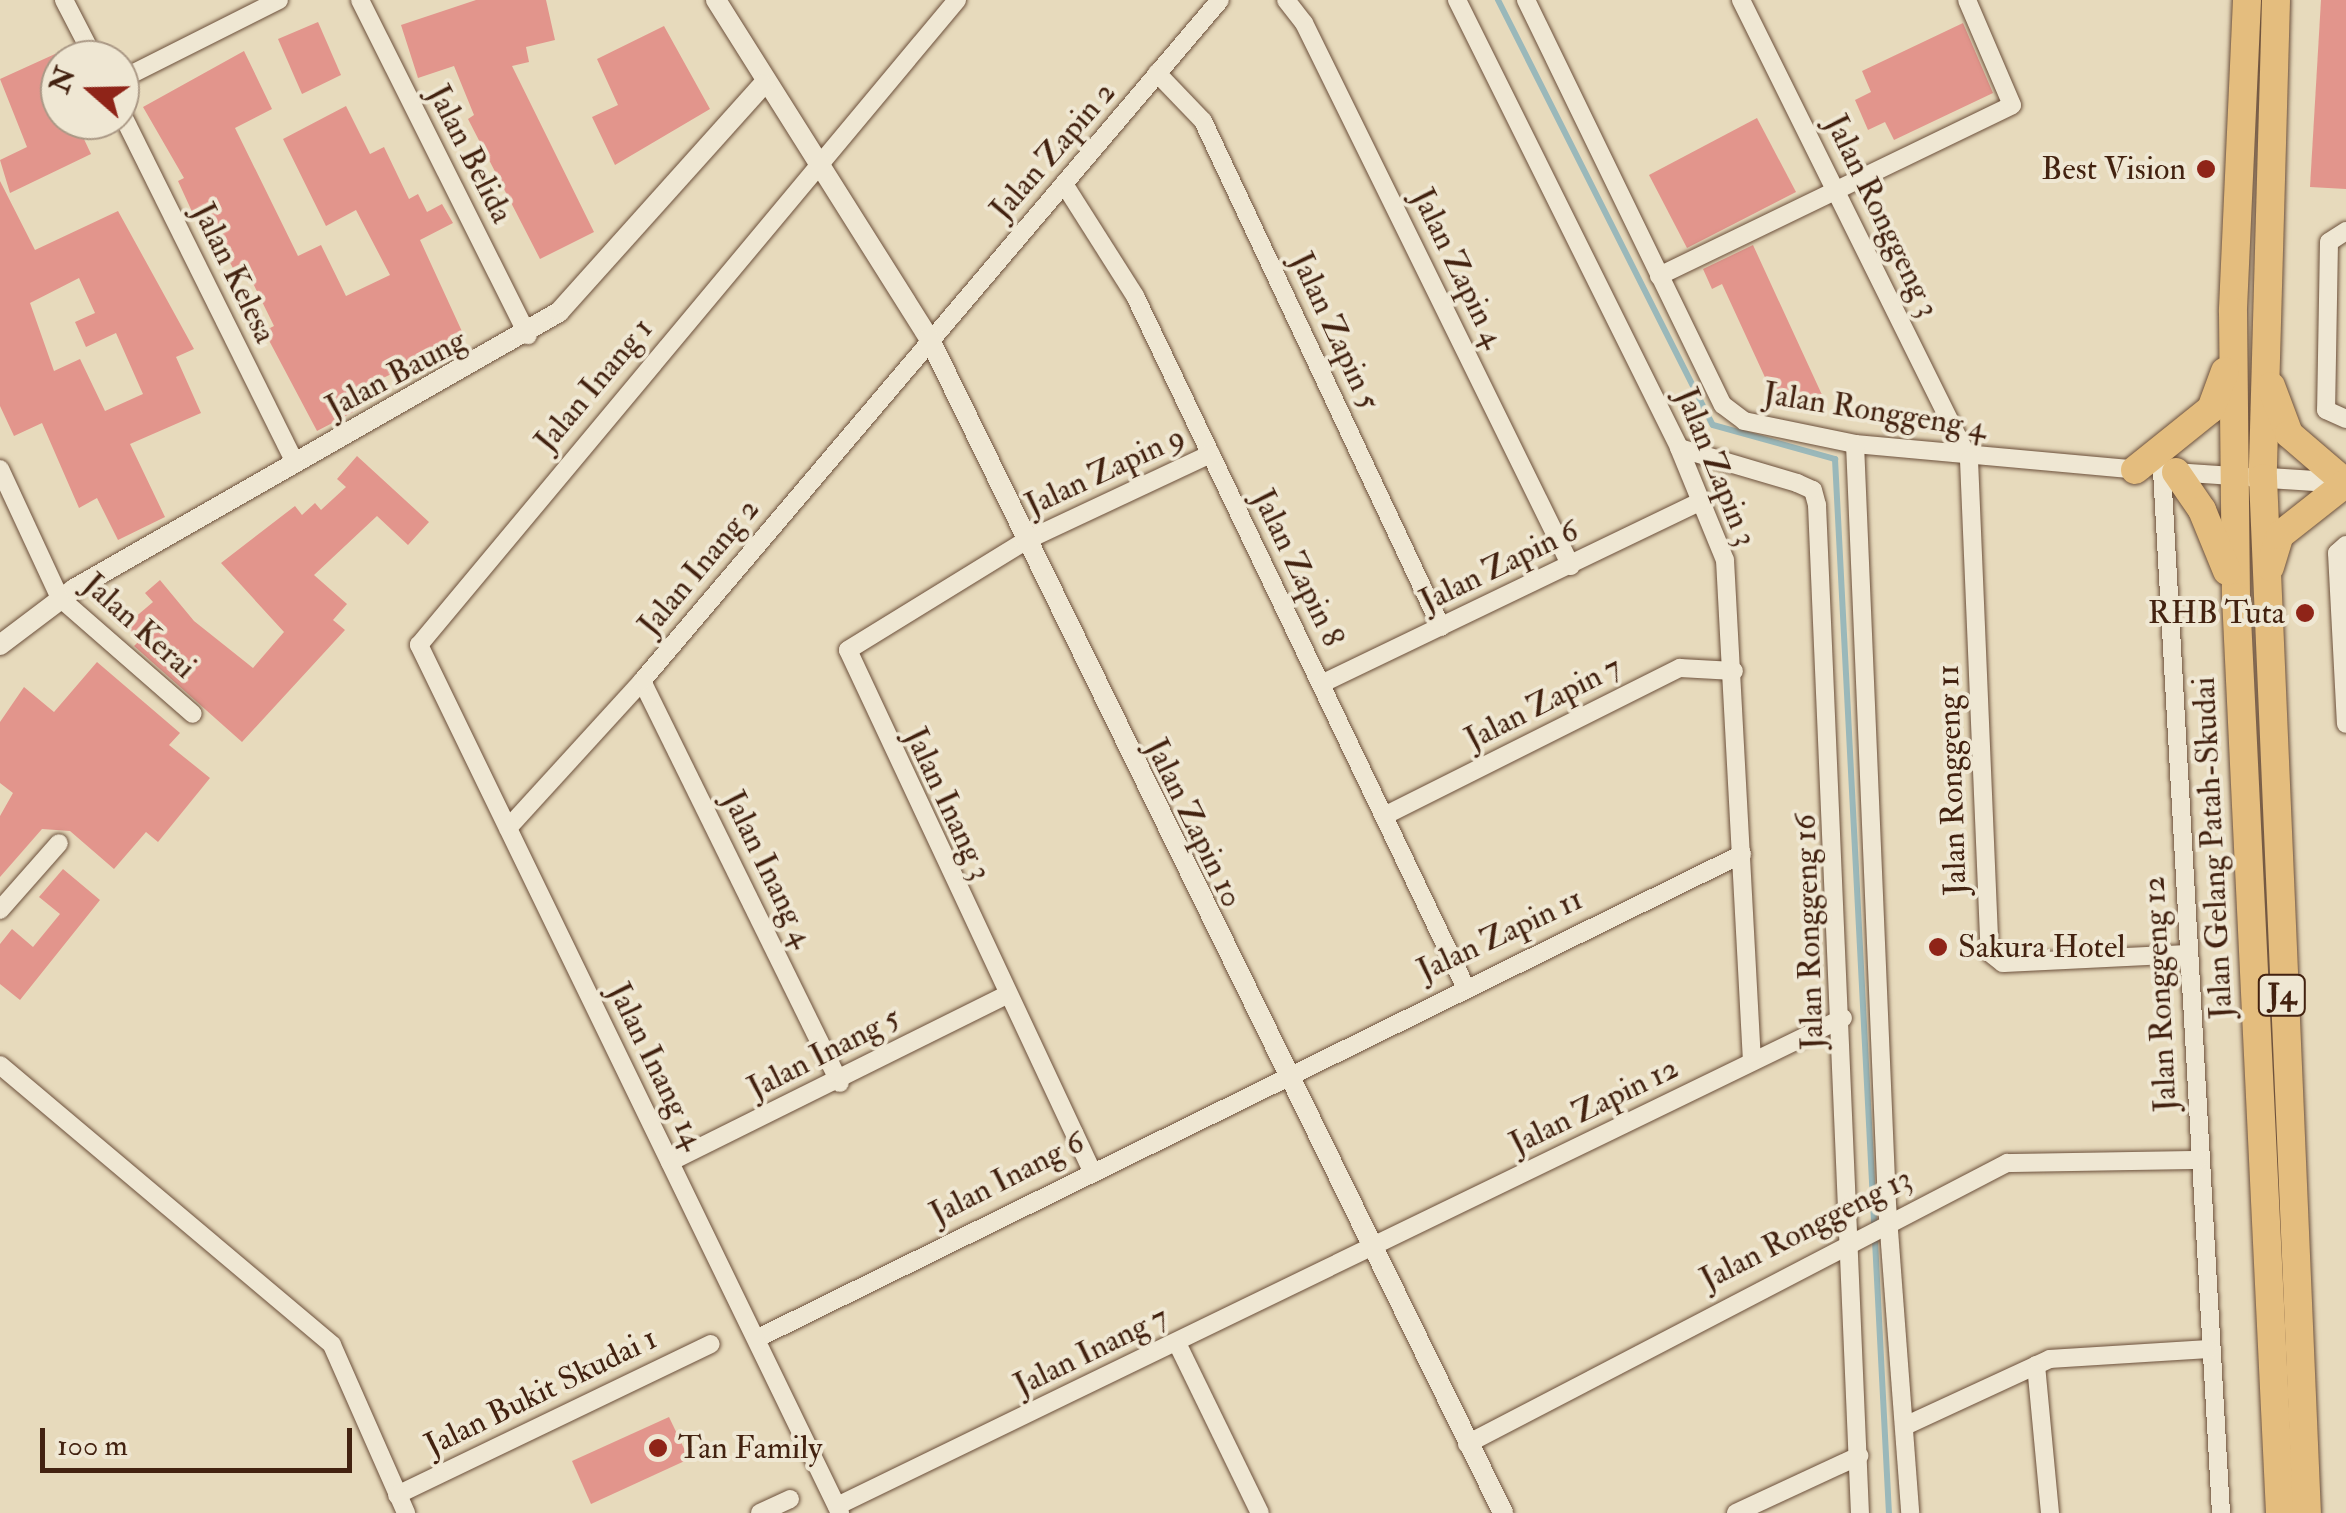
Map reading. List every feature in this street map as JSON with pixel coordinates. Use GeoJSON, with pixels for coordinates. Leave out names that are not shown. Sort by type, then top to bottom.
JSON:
{"type":"FeatureCollection","features":[{"type":"Feature","properties":{"kind":"main road","name":"Jalan Gelang Patah-Skudai"},"geometry":{"type":"LineString","coordinates":[[2248,0],[2233,312],[2233,476],[2280,1513]]}},
{"type":"Feature","properties":{"kind":"main road","name":"Jalan Gelang Patah-Skudai"},"geometry":{"type":"LineString","coordinates":[[2276,0],[2262,350],[2265,585],[2307,1513]]}},
{"type":"Feature","properties":{"kind":"main road"},"geometry":{"type":"LineString","coordinates":[[2233,312],[2223,388],[2158,471],[2215,534],[2236,596]]}},
{"type":"Feature","properties":{"kind":"main road"},"geometry":{"type":"LineString","coordinates":[[2262,350],[2289,434],[2346,483],[2280,535],[2265,585]]}},
{"type":"Feature","properties":{"kind":"street"},"geometry":{"type":"LineString","coordinates":[[64,0],[85,40]]}},
{"type":"Feature","properties":{"kind":"street"},"geometry":{"type":"LineString","coordinates":[[140,70],[279,0]]}},
{"type":"Feature","properties":{"kind":"street","name":"Jalan Belida"},"geometry":{"type":"LineString","coordinates":[[360,0],[528,335]]}},
{"type":"Feature","properties":{"kind":"street","name":"Jalan Zapin 10"},"geometry":{"type":"LineString","coordinates":[[716,0],[762,85],[928,338],[1502,1513]]}},
{"type":"Feature","properties":{"kind":"street","name":"Jalan Inang 1"},"geometry":{"type":"LineString","coordinates":[[419,645],[957,0]]}},
{"type":"Feature","properties":{"kind":"street","name":"Jalan Zapin 2"},"geometry":{"type":"LineString","coordinates":[[928,338],[1220,0]]}},
{"type":"Feature","properties":{"kind":"street","name":"Jalan Zapin 4"},"geometry":{"type":"LineString","coordinates":[[1286,0],[1304,23],[1571,566]]}},
{"type":"Feature","properties":{"kind":"street","name":"Jalan Zapin 3"},"geometry":{"type":"LineString","coordinates":[[1457,0],[1680,448],[1725,560],[1734,671],[1752,1061]]}},
{"type":"Feature","properties":{"kind":"street","name":"Jalan Ronggeng 4"},"geometry":{"type":"LineString","coordinates":[[1526,0],[1723,404],[1744,420],[1855,444],[1969,460],[2233,476]]}},
{"type":"Feature","properties":{"kind":"street","name":"Jalan Ronggeng 3"},"geometry":{"type":"LineString","coordinates":[[1740,0],[1969,460]]}},
{"type":"Feature","properties":{"kind":"street"},"geometry":{"type":"LineString","coordinates":[[1659,276],[1837,194],[2012,104],[1967,0]]}},
{"type":"Feature","properties":{"kind":"street","name":"Jalan Zapin 5"},"geometry":{"type":"LineString","coordinates":[[1157,74],[1204,121],[1441,628]]}},
{"type":"Feature","properties":{"kind":"street","name":"Jalan Baung"},"geometry":{"type":"LineString","coordinates":[[0,645],[60,598],[528,335],[599,272],[762,85]]}},
{"type":"Feature","properties":{"kind":"street","name":"Jalan Kelesa"},"geometry":{"type":"LineString","coordinates":[[135,140],[295,463]]}},
{"type":"Feature","properties":{"kind":"street","name":"Jalan Zapin 8"},"geometry":{"type":"LineString","coordinates":[[1064,184],[1135,296],[1465,986]]}},
{"type":"Feature","properties":{"kind":"street"},"geometry":{"type":"LineString","coordinates":[[2338,418],[2327,326],[2340,233]]}},
{"type":"Feature","properties":{"kind":"street","name":"Jalan Inang 2"},"geometry":{"type":"LineString","coordinates":[[508,828],[642,682],[928,338]]}},
{"type":"Feature","properties":{"kind":"street","name":"Jalan Ronggeng 16"},"geometry":{"type":"LineString","coordinates":[[1855,444],[1891,1218],[1910,1513]]}},
{"type":"Feature","properties":{"kind":"street","name":"Jalan Ronggeng 16"},"geometry":{"type":"LineString","coordinates":[[1680,448],[1798,482],[1813,490],[1818,505],[1843,1018],[1860,1513]]}},
{"type":"Feature","properties":{"kind":"street","name":"Jalan Zapin 9"},"geometry":{"type":"LineString","coordinates":[[1025,541],[1211,454]]}},
{"type":"Feature","properties":{"kind":"street","name":"Jalan Ronggeng 11"},"geometry":{"type":"LineString","coordinates":[[1969,460],[1990,953],[2003,963],[2189,954]]}},
{"type":"Feature","properties":{"kind":"street","name":"Jalan Kerai"},"geometry":{"type":"LineString","coordinates":[[0,469],[60,598],[193,714]]}},
{"type":"Feature","properties":{"kind":"street","name":"Jalan Ronggeng 12"},"geometry":{"type":"LineString","coordinates":[[2158,471],[2189,954],[2208,1348],[2221,1513]]}},
{"type":"Feature","properties":{"kind":"street"},"geometry":{"type":"LineString","coordinates":[[2233,476],[2346,483]]}},
{"type":"Feature","properties":{"kind":"street","name":"Jalan Zapin 6"},"geometry":{"type":"LineString","coordinates":[[1321,684],[1702,501]]}},
{"type":"Feature","properties":{"kind":"street","name":"Jalan Inang 3"},"geometry":{"type":"LineString","coordinates":[[1025,541],[848,650],[1004,996],[1091,1169]]}},
{"type":"Feature","properties":{"kind":"street"},"geometry":{"type":"LineString","coordinates":[[2343,546],[2346,724]]}},
{"type":"Feature","properties":{"kind":"street","name":"Jalan Inang 14"},"geometry":{"type":"LineString","coordinates":[[419,645],[838,1510]]}},
{"type":"Feature","properties":{"kind":"street","name":"Jalan Zapin 7"},"geometry":{"type":"LineString","coordinates":[[1384,816],[1680,668],[1734,671]]}},
{"type":"Feature","properties":{"kind":"street","name":"Jalan Inang 4"},"geometry":{"type":"LineString","coordinates":[[642,682],[840,1082]]}},
{"type":"Feature","properties":{"kind":"street"},"geometry":{"type":"LineString","coordinates":[[0,910],[59,843]]}},
{"type":"Feature","properties":{"kind":"street","name":"Jalan Zapin 11"},"geometry":{"type":"LineString","coordinates":[[1286,1074],[1742,854]]}},
{"type":"Feature","properties":{"kind":"street","name":"Jalan Inang 5"},"geometry":{"type":"LineString","coordinates":[[670,1162],[840,1082],[1004,996]]}},
{"type":"Feature","properties":{"kind":"street","name":"Jalan Zapin 12"},"geometry":{"type":"LineString","coordinates":[[1372,1249],[1843,1018]]}},
{"type":"Feature","properties":{"kind":"street"},"geometry":{"type":"LineString","coordinates":[[0,1065],[332,1344],[406,1513]]}},
{"type":"Feature","properties":{"kind":"street","name":"Jalan Inang 6"},"geometry":{"type":"LineString","coordinates":[[756,1339],[1286,1074]]}},
{"type":"Feature","properties":{"kind":"street","name":"Jalan Ronggeng 13"},"geometry":{"type":"LineString","coordinates":[[1468,1444],[1852,1238],[2007,1163],[2198,1160]]}},
{"type":"Feature","properties":{"kind":"street","name":"Jalan Inang 7"},"geometry":{"type":"LineString","coordinates":[[838,1510],[1372,1249]]}},
{"type":"Feature","properties":{"kind":"street"},"geometry":{"type":"LineString","coordinates":[[1177,1343],[1260,1513]]}},
{"type":"Feature","properties":{"kind":"street","name":"Jalan Bukit Skudai 1"},"geometry":{"type":"LineString","coordinates":[[397,1495],[711,1344]]}},
{"type":"Feature","properties":{"kind":"street"},"geometry":{"type":"LineString","coordinates":[[1907,1426],[2036,1366],[2208,1348]]}},
{"type":"Feature","properties":{"kind":"street"},"geometry":{"type":"LineString","coordinates":[[2036,1366],[2050,1513]]}},
{"type":"Feature","properties":{"kind":"street"},"geometry":{"type":"LineString","coordinates":[[1736,1513],[1860,1456]]}},
{"type":"Feature","properties":{"kind":"street"},"geometry":{"type":"LineString","coordinates":[[760,1513],[790,1500]]}},
{"type":"Feature","properties":{"kind":"building"},"geometry":{"type":"Polygon","coordinates":[[[476,0],[546,0],[555,40],[526,47],[529,62],[512,66],[594,232],[540,259],[468,119],[474,115],[454,66],[418,78],[401,25],[476,0]]]}},
{"type":"Feature","properties":{"kind":"building"},"geometry":{"type":"Polygon","coordinates":[[[2321,0],[2346,0],[2346,189],[2310,187],[2321,0]]]}},
{"type":"Feature","properties":{"kind":"building"},"geometry":{"type":"Polygon","coordinates":[[[318,22],[341,75],[302,94],[278,39],[318,22]]]}},
{"type":"Feature","properties":{"kind":"building"},"geometry":{"type":"Polygon","coordinates":[[[1963,23],[1993,93],[1894,140],[1885,122],[1868,130],[1855,100],[1871,92],[1862,71],[1963,23]]]}},
{"type":"Feature","properties":{"kind":"building"},"geometry":{"type":"Polygon","coordinates":[[[664,26],[710,109],[615,165],[592,117],[618,105],[597,59],[664,26]]]}},
{"type":"Feature","properties":{"kind":"building"},"geometry":{"type":"Polygon","coordinates":[[[244,51],[272,109],[235,128],[298,256],[321,245],[346,296],[390,275],[356,210],[326,226],[283,139],[346,106],[370,154],[384,147],[409,199],[418,194],[427,212],[442,204],[453,223],[420,240],[465,338],[377,381],[381,388],[359,399],[363,407],[317,431],[264,331],[274,326],[247,271],[237,276],[209,222],[199,227],[178,181],[184,178],[143,107],[244,51]]]}},
{"type":"Feature","properties":{"kind":"building"},"geometry":{"type":"Polygon","coordinates":[[[40,61],[40,140],[84,140],[91,154],[10,193],[0,160],[27,147],[0,79],[40,61]]]}},
{"type":"Feature","properties":{"kind":"building"},"geometry":{"type":"Polygon","coordinates":[[[1757,118],[1796,192],[1687,248],[1649,175],[1757,118]]]}},
{"type":"Feature","properties":{"kind":"building"},"geometry":{"type":"Polygon","coordinates":[[[0,181],[35,250],[118,211],[194,349],[176,357],[201,413],[130,444],[165,517],[118,540],[97,498],[79,508],[42,423],[14,436],[0,406],[0,181]],[[79,278],[30,303],[54,371],[80,359],[105,411],[143,394],[116,333],[86,347],[75,322],[95,313],[79,278]]]}},
{"type":"Feature","properties":{"kind":"building"},"geometry":{"type":"Polygon","coordinates":[[[1753,245],[1823,397],[1813,401],[1769,386],[1722,284],[1712,289],[1703,269],[1753,245]]]}},
{"type":"Feature","properties":{"kind":"building"},"geometry":{"type":"Polygon","coordinates":[[[357,456],[429,522],[408,545],[377,516],[314,575],[347,604],[333,620],[345,630],[242,742],[134,646],[139,641],[126,625],[153,602],[145,593],[160,580],[194,621],[253,668],[284,632],[221,563],[295,506],[302,515],[315,503],[321,510],[346,487],[337,479],[357,456]]]}},
{"type":"Feature","properties":{"kind":"building"},"geometry":{"type":"Polygon","coordinates":[[[97,662],[180,733],[169,745],[210,778],[158,842],[146,832],[114,869],[70,831],[42,829],[0,877],[0,816],[13,793],[0,783],[0,722],[24,687],[54,712],[97,662]]]}},
{"type":"Feature","properties":{"kind":"building"},"geometry":{"type":"Polygon","coordinates":[[[63,869],[100,900],[20,1000],[0,984],[0,944],[12,929],[33,947],[60,914],[39,897],[63,869]]]}},
{"type":"Feature","properties":{"kind":"building"},"geometry":{"type":"Polygon","coordinates":[[[669,1417],[689,1459],[591,1504],[572,1461],[669,1417]]]}},
{"type":"Feature","properties":{"kind":"waterway"},"geometry":{"type":"LineString","coordinates":[[1498,0],[1713,425],[1835,459],[1889,1513]]}},
{"type":"Feature","properties":{"kind":"place","name":"Best Vision"},"geometry":{"type":"Point","coordinates":[2206,169]}},
{"type":"Feature","properties":{"kind":"place","name":"RHB Tuta"},"geometry":{"type":"Point","coordinates":[2305,613]}},
{"type":"Feature","properties":{"kind":"place","name":"Sakura Hotel"},"geometry":{"type":"Point","coordinates":[1938,947]}},
{"type":"Feature","properties":{"kind":"place","name":"Tan Family"},"geometry":{"type":"Point","coordinates":[658,1448]}}]}
